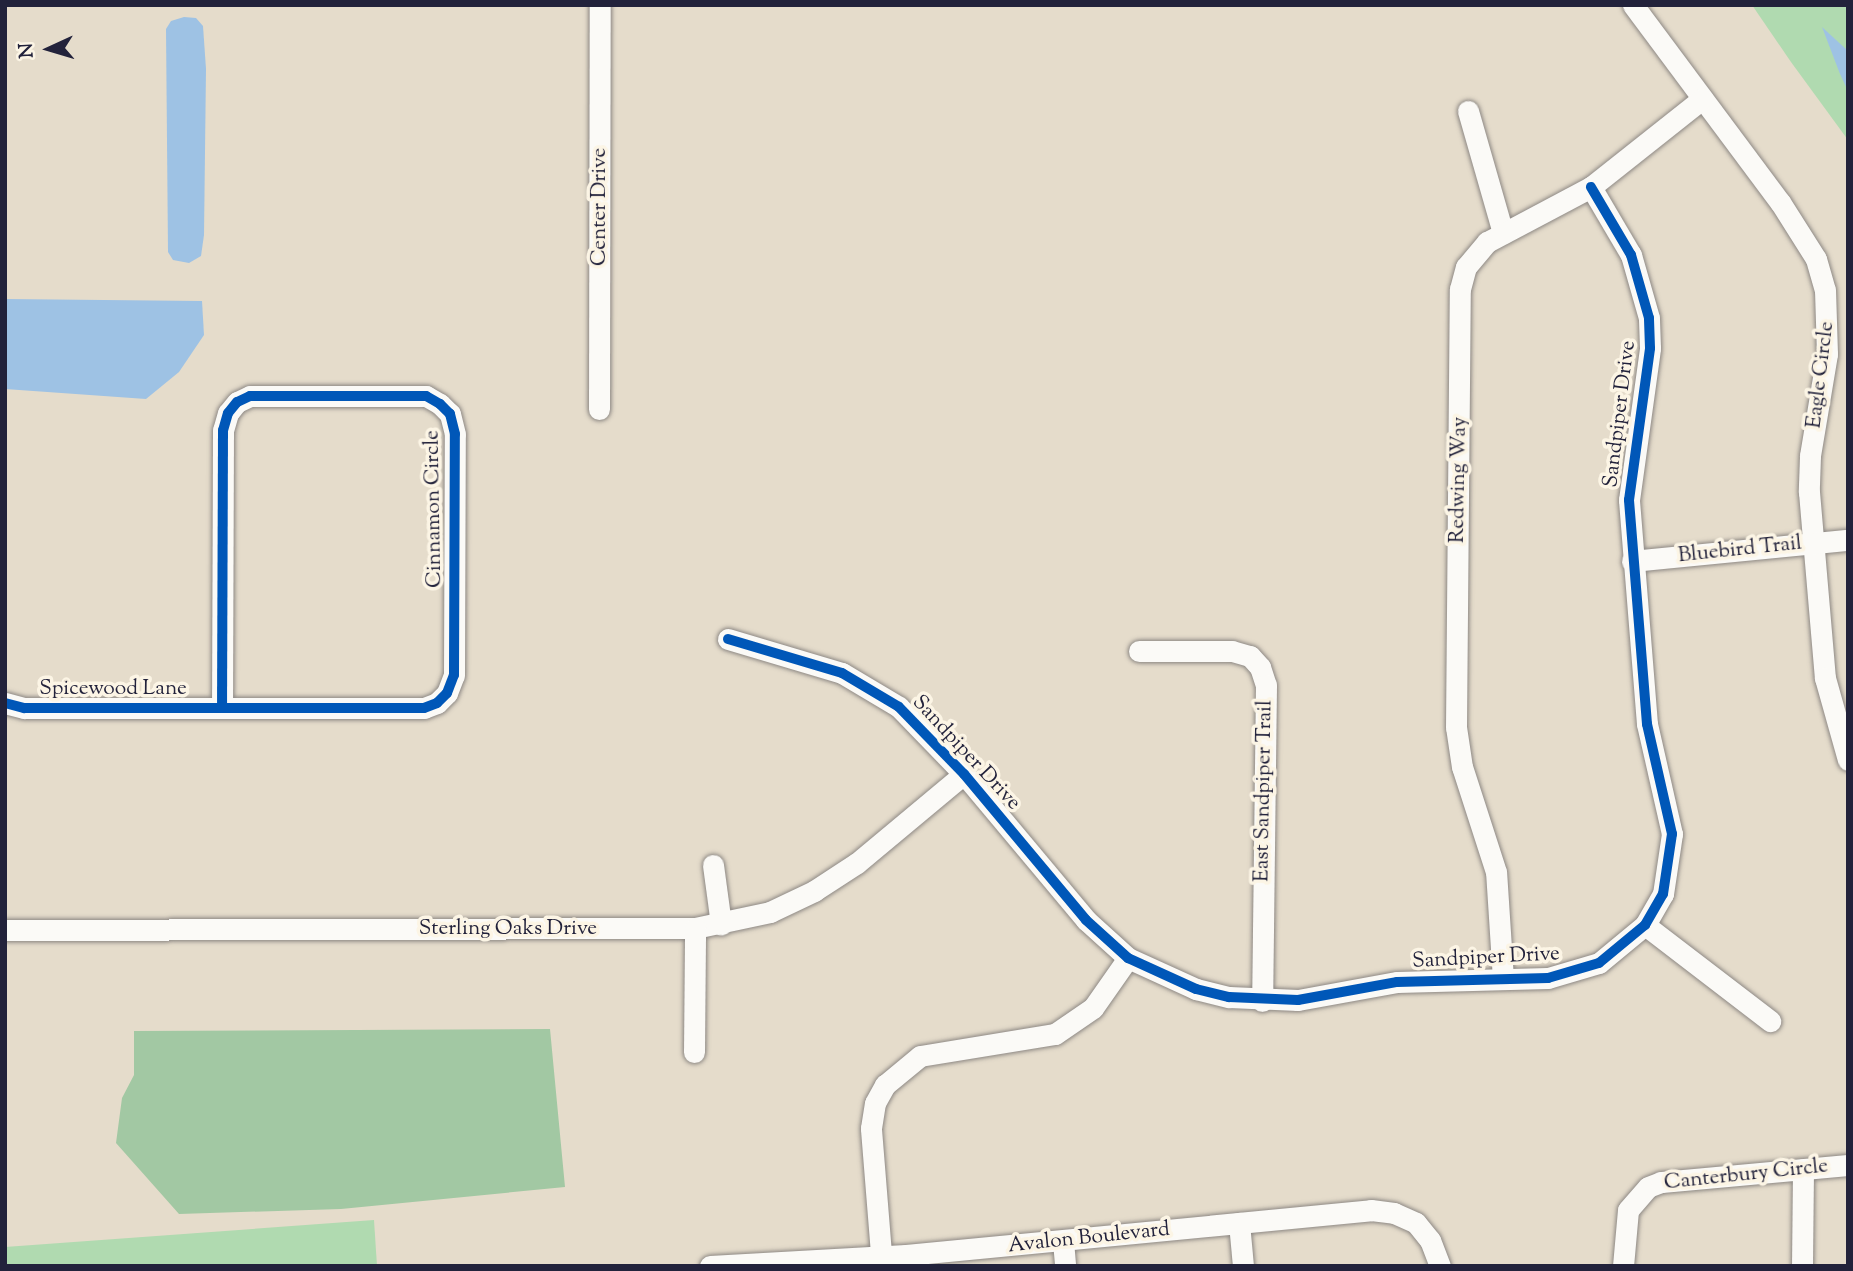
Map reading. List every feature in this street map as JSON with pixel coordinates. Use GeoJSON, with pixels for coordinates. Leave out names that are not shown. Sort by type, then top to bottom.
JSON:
{"type":"FeatureCollection","features":[{"type":"Feature","properties":{"kind":"street","name":"Center Drive"},"geometry":{"type":"LineString","coordinates":[[599,409],[600,5]]}},
{"type":"Feature","properties":{"kind":"street","name":"Eagle Circle"},"geometry":{"type":"LineString","coordinates":[[1633,5],[1800,231],[1816,258],[1825,290],[1828,354],[1810,456],[1812,543],[1825,678],[1848,760]]}},
{"type":"Feature","properties":{"kind":"street","name":"Redwing Way"},"geometry":{"type":"LineString","coordinates":[[1503,979],[1496,872],[1462,767],[1456,727],[1460,289],[1475,253],[1503,233],[1591,187],[1702,99]]}},
{"type":"Feature","properties":{"kind":"street"},"geometry":{"type":"LineString","coordinates":[[1468,111],[1503,233]]}},
{"type":"Feature","properties":{"kind":"street","name":"Sandpiper Drive"},"geometry":{"type":"LineString","coordinates":[[727,639],[842,673],[899,707],[964,774],[1086,920],[1128,958],[1196,989],[1262,1001],[1311,999],[1396,982],[1503,979],[1576,972],[1622,948],[1645,925],[1663,894],[1672,834],[1647,724],[1632,561],[1630,488],[1650,348],[1649,318],[1632,255],[1591,187]]}},
{"type":"Feature","properties":{"kind":"street","name":"Cinnamon Circle"},"geometry":{"type":"LineString","coordinates":[[250,396],[426,396],[440,404],[450,414],[456,434],[454,675],[447,693],[424,708],[222,708],[223,430],[228,413],[237,402],[250,396]]}},
{"type":"Feature","properties":{"kind":"street","name":"Bluebird Trail"},"geometry":{"type":"LineString","coordinates":[[1632,561],[1848,540]]}},
{"type":"Feature","properties":{"kind":"street","name":"East Sandpiper Trail"},"geometry":{"type":"LineString","coordinates":[[1139,652],[1232,651],[1250,656],[1260,667],[1266,685],[1262,1001]]}},
{"type":"Feature","properties":{"kind":"street","name":"Spicewood Lane"},"geometry":{"type":"LineString","coordinates":[[5,703],[24,708],[222,708]]}},
{"type":"Feature","properties":{"kind":"street","name":"Sterling Oaks Drive"},"geometry":{"type":"LineString","coordinates":[[5,930],[695,928],[721,924],[770,912],[814,891],[857,863],[964,774]]}},
{"type":"Feature","properties":{"kind":"street"},"geometry":{"type":"LineString","coordinates":[[713,864],[721,924]]}},
{"type":"Feature","properties":{"kind":"street"},"geometry":{"type":"LineString","coordinates":[[1645,925],[1770,1021]]}},
{"type":"Feature","properties":{"kind":"street"},"geometry":{"type":"LineString","coordinates":[[694,1052],[695,928]]}},
{"type":"Feature","properties":{"kind":"street"},"geometry":{"type":"LineString","coordinates":[[881,1260],[871,1128],[875,1103],[885,1085],[920,1056],[1055,1034],[1093,1007],[1128,958]]}},
{"type":"Feature","properties":{"kind":"street","name":"Canterbury Circle"},"geometry":{"type":"LineString","coordinates":[[1623,1266],[1628,1210],[1648,1187],[1661,1182],[1848,1165]]}},
{"type":"Feature","properties":{"kind":"street"},"geometry":{"type":"LineString","coordinates":[[1802,1169],[1802,1266]]}},
{"type":"Feature","properties":{"kind":"street","name":"Avalon Boulevard"},"geometry":{"type":"LineString","coordinates":[[710,1266],[881,1260],[1371,1210],[1394,1213],[1416,1223],[1430,1240],[1440,1266]]}},
{"type":"Feature","properties":{"kind":"street"},"geometry":{"type":"LineString","coordinates":[[1239,1223],[1243,1266]]}},
{"type":"Feature","properties":{"kind":"street"},"geometry":{"type":"LineString","coordinates":[[1063,1241],[1065,1266]]}},
{"type":"Feature","properties":{"kind":"green space"},"geometry":{"type":"Polygon","coordinates":[[[1752,5],[1848,5],[1848,140],[1791,62],[1752,5]]]}},
{"type":"Feature","properties":{"kind":"green space"},"geometry":{"type":"Polygon","coordinates":[[[550,1029],[565,1187],[341,1209],[179,1214],[116,1143],[122,1098],[134,1075],[134,1031],[550,1029]]]}},
{"type":"Feature","properties":{"kind":"green space"},"geometry":{"type":"Polygon","coordinates":[[[374,1220],[377,1266],[5,1266],[5,1247],[374,1220]]]}},
{"type":"Feature","properties":{"kind":"water"},"geometry":{"type":"Polygon","coordinates":[[[184,17],[196,18],[203,26],[206,69],[204,235],[201,256],[189,263],[173,260],[168,252],[166,29],[171,21],[184,17]]]}},
{"type":"Feature","properties":{"kind":"water"},"geometry":{"type":"Polygon","coordinates":[[[1822,27],[1848,51],[1848,91],[1840,74],[1822,27]]]}},
{"type":"Feature","properties":{"kind":"water"},"geometry":{"type":"Polygon","coordinates":[[[5,299],[202,301],[204,335],[179,372],[146,399],[5,389],[5,299]]]}},
{"type":"Feature","properties":{"kind":"cycle path"},"geometry":{"type":"LineString","coordinates":[[728,639],[842,673],[899,707],[964,774],[1086,920],[1128,958],[1196,989],[1229,997],[1298,1000],[1397,982],[1548,978],[1599,963],[1645,925],[1663,894],[1672,834],[1647,724],[1629,500],[1650,348],[1649,318],[1631,255],[1591,187]]}},
{"type":"Feature","properties":{"kind":"cycle path"},"geometry":{"type":"LineString","coordinates":[[5,703],[24,708],[424,708],[437,703],[447,693],[454,675],[455,434],[450,414],[440,404],[426,396],[250,396],[237,402],[228,413],[223,430],[222,708]]}}]}
